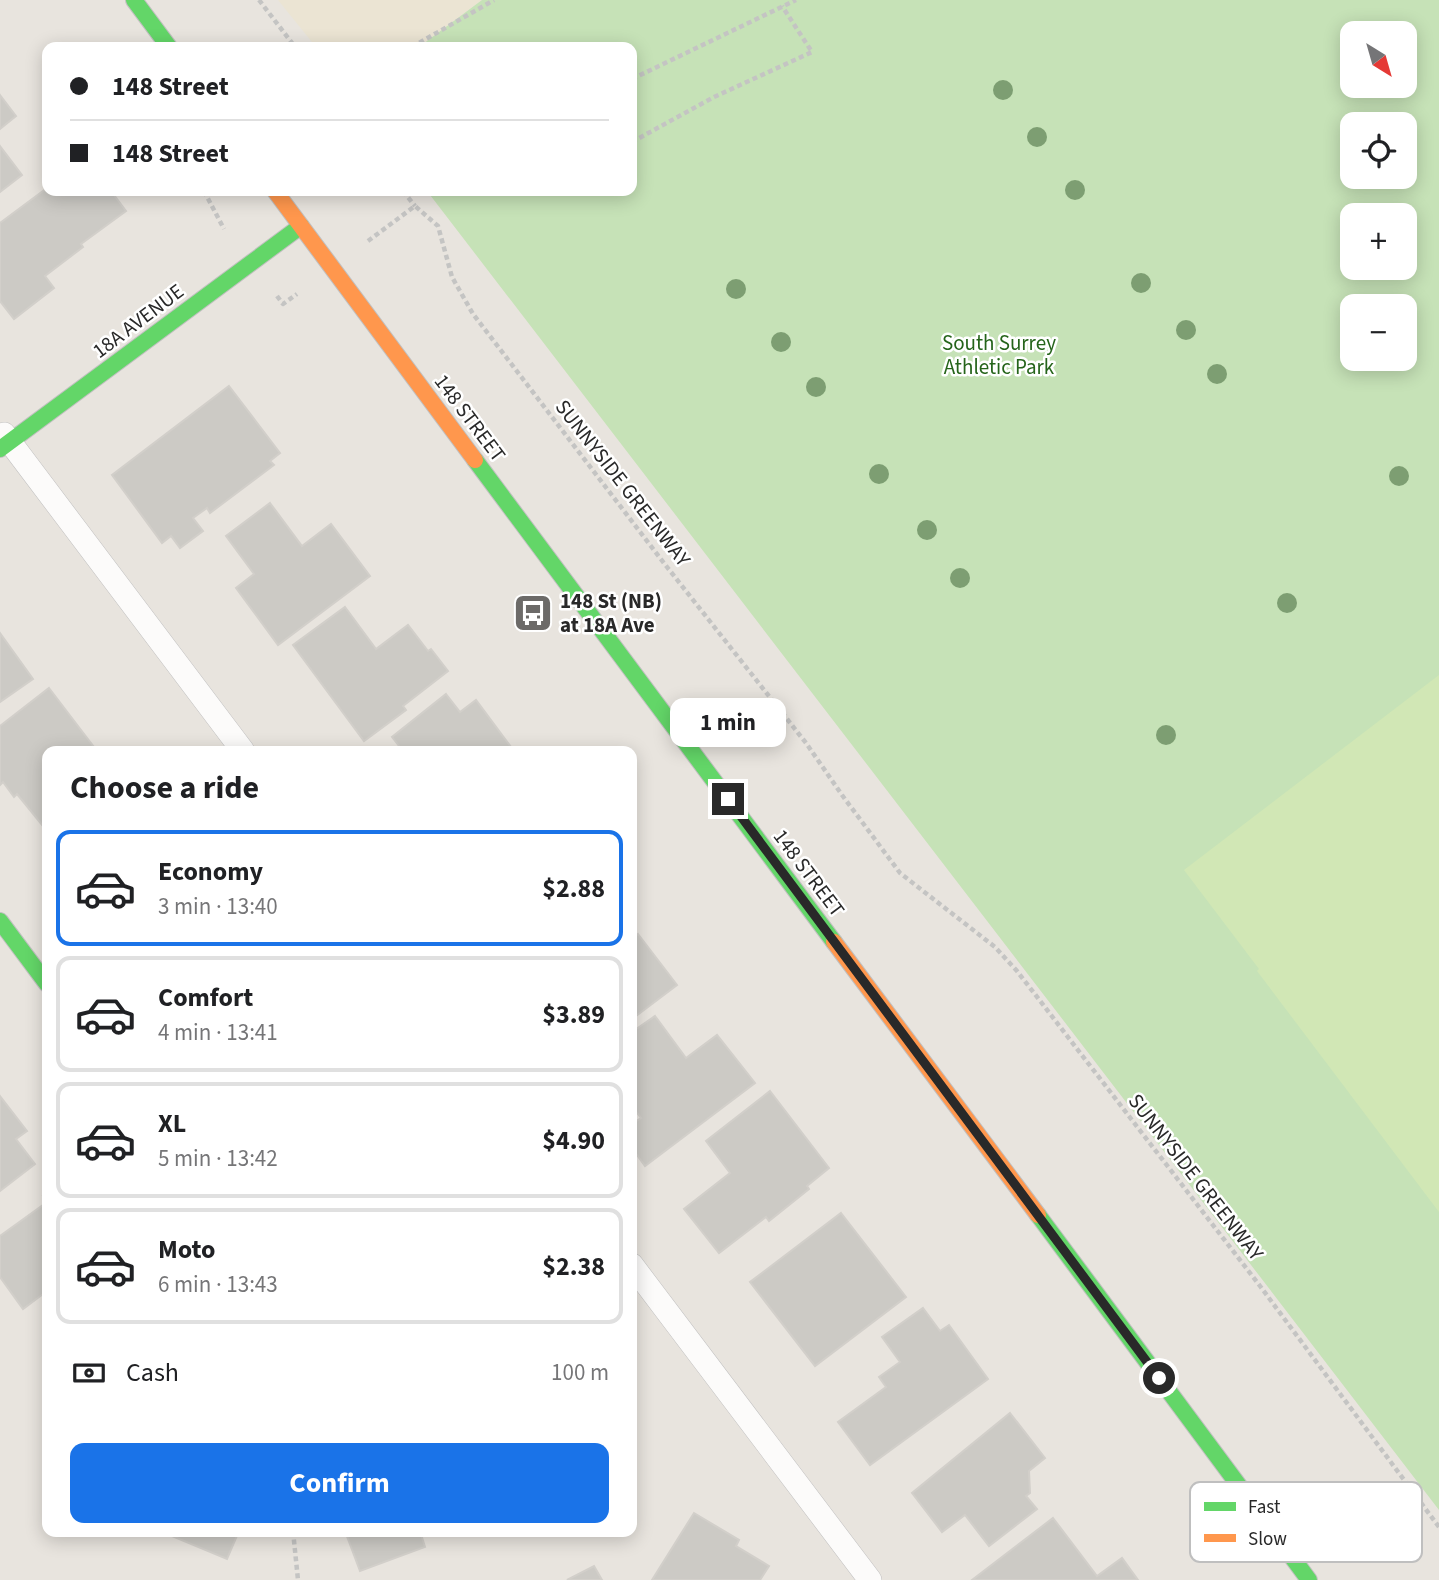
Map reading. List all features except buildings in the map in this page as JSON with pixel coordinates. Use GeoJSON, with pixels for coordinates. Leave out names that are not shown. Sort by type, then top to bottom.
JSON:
{"type":"FeatureCollection","features":[{"type":"Feature","properties":{"kind":"main road"},"geometry":{"type":"LineString","coordinates":[[134,0],[165,42]]}},
{"type":"Feature","properties":{"kind":"main road","name":"148 STREET"},"geometry":{"type":"LineString","coordinates":[[279,196],[1236,1482]]}},
{"type":"Feature","properties":{"kind":"main road","name":"18A AVENUE"},"geometry":{"type":"LineString","coordinates":[[3,440],[302,226]]}},
{"type":"Feature","properties":{"kind":"main road"},"geometry":{"type":"LineString","coordinates":[[0,921],[42,977]]}},
{"type":"Feature","properties":{"kind":"main road","name":"148 STREET"},"geometry":{"type":"LineString","coordinates":[[1296,1562],[1309,1580]]}},
{"type":"Feature","properties":{"kind":"lane"},"geometry":{"type":"LineString","coordinates":[[3,440],[239,746]]}},
{"type":"Feature","properties":{"kind":"lane"},"geometry":{"type":"LineString","coordinates":[[637,1272],[870,1580]]}},
{"type":"Feature","properties":{"kind":"path"},"geometry":{"type":"LineString","coordinates":[[259,0],[291,42]]}},
{"type":"Feature","properties":{"kind":"path"},"geometry":{"type":"LineString","coordinates":[[421,42],[494,0]]}},
{"type":"Feature","properties":{"kind":"path"},"geometry":{"type":"LineString","coordinates":[[637,77],[796,0]]}},
{"type":"Feature","properties":{"kind":"path"},"geometry":{"type":"LineString","coordinates":[[637,139],[714,97],[812,52],[782,6]]}},
{"type":"Feature","properties":{"kind":"path"},"geometry":{"type":"LineString","coordinates":[[206,196],[220,223]]}},
{"type":"Feature","properties":{"kind":"path","name":"SUNNYSIDE GREENWAY"},"geometry":{"type":"LineString","coordinates":[[407,196],[438,226],[452,277],[473,314],[806,743],[900,873],[995,947],[1017,971],[1260,1286],[1406,1482]]}},
{"type":"Feature","properties":{"kind":"path"},"geometry":{"type":"LineString","coordinates":[[391,224],[415,206]]}},
{"type":"Feature","properties":{"kind":"path","name":"SUNNYSIDE GREENWAY"},"geometry":{"type":"LineString","coordinates":[[1422,1504],[1439,1527]]}},
{"type":"Feature","properties":{"kind":"path"},"geometry":{"type":"LineString","coordinates":[[294,1537],[298,1580]]}},
{"type":"Feature","properties":{"kind":"shaded area"},"geometry":{"type":"Polygon","coordinates":[[[278,0],[482,0],[426,42],[312,42],[278,0]]]}},
{"type":"Feature","properties":{"kind":"green space","name":"South Surrey Athletic Park"},"geometry":{"type":"Polygon","coordinates":[[[482,0],[1439,0],[1439,1510],[1422,1488],[1422,1482],[1418,1482],[431,196],[637,196],[637,42],[426,42],[482,0]]]}},
{"type":"Feature","properties":{"kind":"green space"},"geometry":{"type":"Polygon","coordinates":[[[1439,675],[1439,1212],[1184,870],[1439,675]]]}},
{"type":"Feature","properties":{"kind":"traffic: fast"},"geometry":{"type":"LineString","coordinates":[[134,0],[165,42]]}},
{"type":"Feature","properties":{"kind":"traffic: fast"},"geometry":{"type":"LineString","coordinates":[[0,449],[301,226]]}},
{"type":"Feature","properties":{"kind":"traffic: fast"},"geometry":{"type":"LineString","coordinates":[[475,460],[834,942]]}},
{"type":"Feature","properties":{"kind":"traffic: fast"},"geometry":{"type":"LineString","coordinates":[[0,921],[42,977]]}},
{"type":"Feature","properties":{"kind":"traffic: fast"},"geometry":{"type":"LineString","coordinates":[[1038,1215],[1236,1482]]}},
{"type":"Feature","properties":{"kind":"traffic: fast"},"geometry":{"type":"LineString","coordinates":[[1296,1562],[1309,1580]]}},
{"type":"Feature","properties":{"kind":"traffic: slow"},"geometry":{"type":"LineString","coordinates":[[279,196],[475,460]]}},
{"type":"Feature","properties":{"kind":"traffic: slow"},"geometry":{"type":"LineString","coordinates":[[834,942],[1038,1215]]}},
{"type":"Feature","properties":{"kind":"place","name":"148 St (NB) at 18A Ave"},"geometry":{"type":"Point","coordinates":[533,613]}},
{"type":"Feature","properties":{"kind":"route"},"geometry":{"type":"LineString","coordinates":[[728,799],[1159,1378]]}}]}
